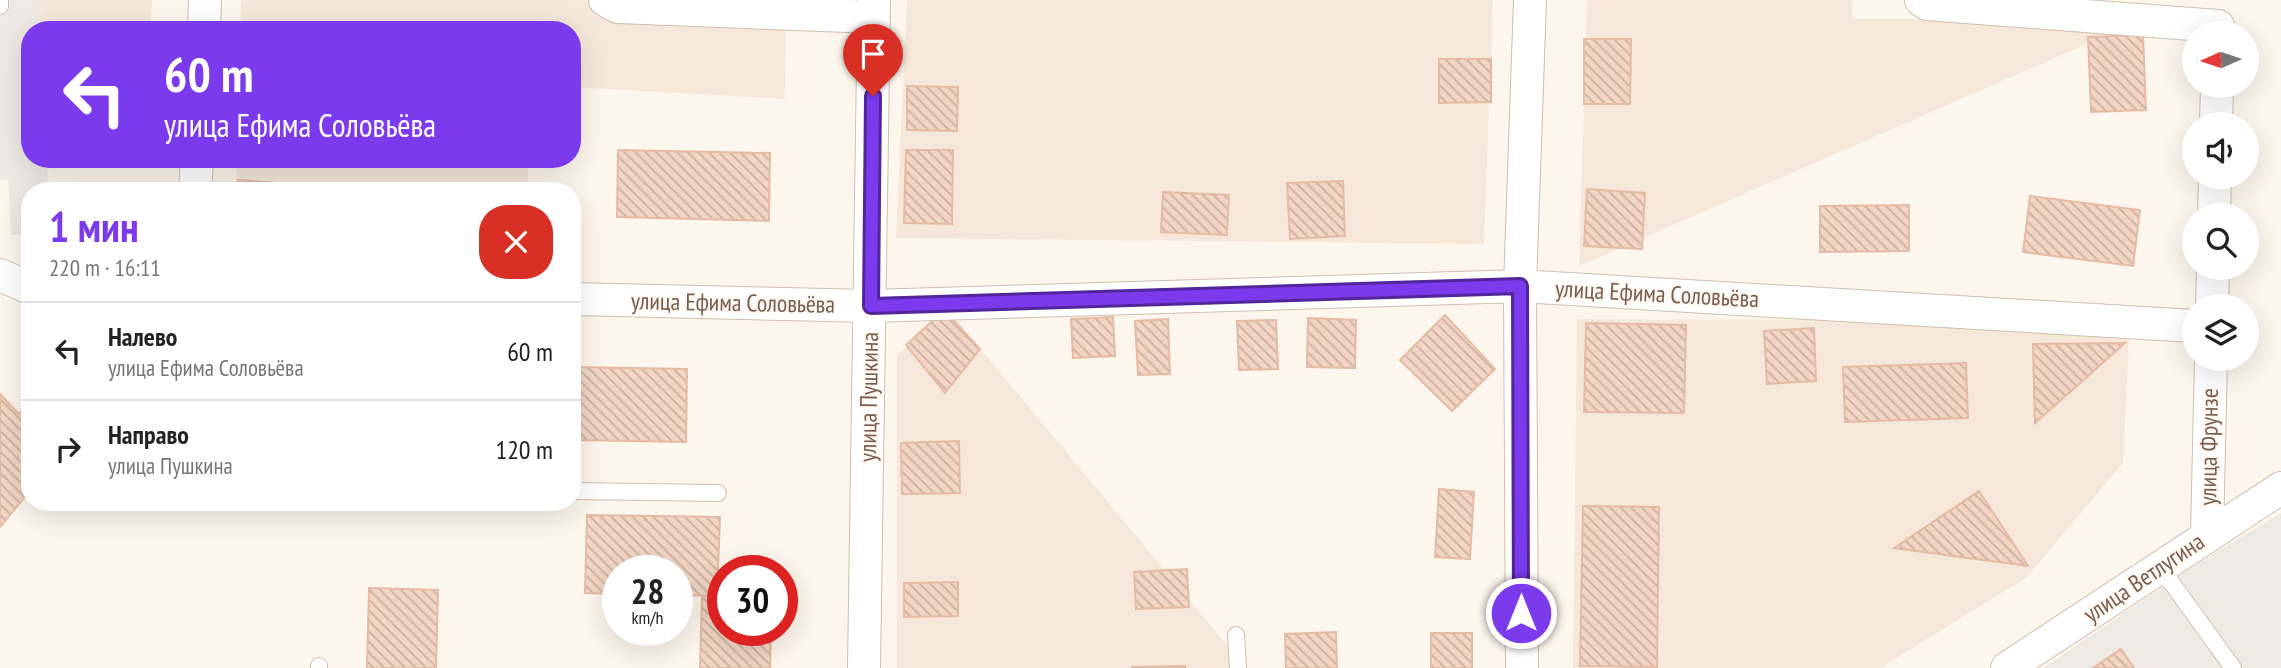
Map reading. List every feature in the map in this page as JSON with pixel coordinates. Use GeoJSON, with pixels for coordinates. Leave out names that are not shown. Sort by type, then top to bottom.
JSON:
{"type":"FeatureCollection","features":[{"type":"Feature","properties":{"kind":"street"},"geometry":{"type":"LineString","coordinates":[[204,21],[205,0]]}},
{"type":"Feature","properties":{"kind":"street"},"geometry":{"type":"LineString","coordinates":[[605,0],[618,6],[874,8]]}},
{"type":"Feature","properties":{"kind":"street"},"geometry":{"type":"LineString","coordinates":[[1522,668],[1520,286],[1530,0]]}},
{"type":"Feature","properties":{"kind":"street"},"geometry":{"type":"LineString","coordinates":[[1922,0],[1927,4],[2218,20]]}},
{"type":"Feature","properties":{"kind":"street","name":"улица Пушкина"},"geometry":{"type":"LineString","coordinates":[[864,668],[874,8]]}},
{"type":"Feature","properties":{"kind":"street"},"geometry":{"type":"LineString","coordinates":[[0,275],[21,284]]}},
{"type":"Feature","properties":{"kind":"street","name":"улица Ефима Соловьёва"},"geometry":{"type":"LineString","coordinates":[[581,299],[871,306],[1520,286],[2182,325]]}},
{"type":"Feature","properties":{"kind":"street","name":"улица Фрунзе"},"geometry":{"type":"LineString","coordinates":[[2207,535],[2211,371]]}},
{"type":"Feature","properties":{"kind":"street","name":"улица Ветлугина"},"geometry":{"type":"LineString","coordinates":[[2007,668],[2281,488]]}},
{"type":"Feature","properties":{"kind":"lane"},"geometry":{"type":"LineString","coordinates":[[0,0],[0,6]]}},
{"type":"Feature","properties":{"kind":"lane"},"geometry":{"type":"LineString","coordinates":[[581,491],[718,493]]}},
{"type":"Feature","properties":{"kind":"lane"},"geometry":{"type":"LineString","coordinates":[[2158,570],[2171,582],[2233,668]]}},
{"type":"Feature","properties":{"kind":"lane"},"geometry":{"type":"LineString","coordinates":[[1236,635],[1238,668]]}},
{"type":"Feature","properties":{"kind":"shaded area"},"geometry":{"type":"Polygon","coordinates":[[[0,0],[42,0],[43,21],[21,21],[21,168],[47,168],[48,182],[21,182],[21,235],[11,235],[8,180],[0,180],[0,0]]]}},
{"type":"Feature","properties":{"kind":"shaded area"},"geometry":{"type":"Polygon","coordinates":[[[42,0],[152,0],[151,21],[43,21],[42,0]]]}},
{"type":"Feature","properties":{"kind":"shaded area"},"geometry":{"type":"Polygon","coordinates":[[[241,0],[786,0],[785,99],[581,88],[581,21],[240,21],[241,0]]]}},
{"type":"Feature","properties":{"kind":"shaded area"},"geometry":{"type":"Polygon","coordinates":[[[907,0],[1493,0],[1484,244],[896,238],[907,0]]]}},
{"type":"Feature","properties":{"kind":"shaded area"},"geometry":{"type":"Polygon","coordinates":[[[1587,0],[1852,0],[1853,19],[2144,19],[1579,266],[1587,0]]]}},
{"type":"Feature","properties":{"kind":"shaded area"},"geometry":{"type":"Polygon","coordinates":[[[237,168],[528,168],[528,182],[236,182],[237,168]]]}},
{"type":"Feature","properties":{"kind":"shaded area"},"geometry":{"type":"Polygon","coordinates":[[[949,311],[1246,668],[897,668],[897,355],[949,311]]]}},
{"type":"Feature","properties":{"kind":"shaded area"},"geometry":{"type":"Polygon","coordinates":[[[1577,319],[2130,321],[2123,463],[2026,578],[1880,668],[1573,668],[1577,319]]]}},
{"type":"Feature","properties":{"kind":"shaded area"},"geometry":{"type":"Polygon","coordinates":[[[2281,513],[2281,668],[2043,668],[2192,567],[2281,513]]]}},
{"type":"Feature","properties":{"kind":"building"},"geometry":{"type":"Polygon","coordinates":[[[2143,35],[2146,110],[2091,112],[2088,37],[2143,35]]]}},
{"type":"Feature","properties":{"kind":"building"},"geometry":{"type":"Polygon","coordinates":[[[1584,39],[1631,39],[1630,104],[1584,104],[1584,39]]]}},
{"type":"Feature","properties":{"kind":"building"},"geometry":{"type":"Polygon","coordinates":[[[1439,59],[1491,59],[1491,102],[1439,103],[1439,59]]]}},
{"type":"Feature","properties":{"kind":"building"},"geometry":{"type":"Polygon","coordinates":[[[907,86],[958,87],[957,131],[907,130],[907,86]]]}},
{"type":"Feature","properties":{"kind":"building"},"geometry":{"type":"Polygon","coordinates":[[[618,150],[770,153],[769,221],[617,217],[618,150]]]}},
{"type":"Feature","properties":{"kind":"building"},"geometry":{"type":"Polygon","coordinates":[[[906,150],[953,150],[952,224],[904,223],[906,150]]]}},
{"type":"Feature","properties":{"kind":"building"},"geometry":{"type":"Polygon","coordinates":[[[1343,181],[1345,236],[1290,239],[1287,183],[1343,181]]]}},
{"type":"Feature","properties":{"kind":"building"},"geometry":{"type":"Polygon","coordinates":[[[1587,189],[1645,193],[1642,249],[1584,246],[1587,189]]]}},
{"type":"Feature","properties":{"kind":"building"},"geometry":{"type":"Polygon","coordinates":[[[1163,192],[1229,195],[1227,235],[1161,232],[1163,192]]]}},
{"type":"Feature","properties":{"kind":"building"},"geometry":{"type":"Polygon","coordinates":[[[2030,196],[2140,210],[2133,266],[2023,252],[2030,196]]]}},
{"type":"Feature","properties":{"kind":"building"},"geometry":{"type":"Polygon","coordinates":[[[1909,205],[1909,251],[1820,252],[1820,206],[1909,205]]]}},
{"type":"Feature","properties":{"kind":"building"},"geometry":{"type":"Polygon","coordinates":[[[944,310],[980,349],[945,393],[906,345],[944,310]]]}},
{"type":"Feature","properties":{"kind":"building"},"geometry":{"type":"Polygon","coordinates":[[[1445,315],[1495,369],[1452,411],[1400,360],[1445,315]]]}},
{"type":"Feature","properties":{"kind":"building"},"geometry":{"type":"Polygon","coordinates":[[[1113,317],[1115,356],[1073,358],[1071,319],[1113,317]]]}},
{"type":"Feature","properties":{"kind":"building"},"geometry":{"type":"Polygon","coordinates":[[[1308,318],[1356,320],[1355,368],[1307,367],[1308,318]]]}},
{"type":"Feature","properties":{"kind":"building"},"geometry":{"type":"Polygon","coordinates":[[[1168,319],[1170,374],[1138,375],[1135,321],[1168,319]]]}},
{"type":"Feature","properties":{"kind":"building"},"geometry":{"type":"Polygon","coordinates":[[[1276,320],[1278,369],[1239,370],[1237,321],[1276,320]]]}},
{"type":"Feature","properties":{"kind":"building"},"geometry":{"type":"Polygon","coordinates":[[[1586,323],[1686,325],[1684,413],[1584,412],[1586,323]]]}},
{"type":"Feature","properties":{"kind":"building"},"geometry":{"type":"Polygon","coordinates":[[[1814,328],[1816,381],[1767,384],[1764,331],[1814,328]]]}},
{"type":"Feature","properties":{"kind":"building"},"geometry":{"type":"Polygon","coordinates":[[[2125,343],[2035,423],[2033,344],[2125,343]]]}},
{"type":"Feature","properties":{"kind":"building"},"geometry":{"type":"Polygon","coordinates":[[[1966,363],[1968,418],[1845,422],[1843,367],[1966,363]]]}},
{"type":"Feature","properties":{"kind":"building"},"geometry":{"type":"Polygon","coordinates":[[[581,367],[687,369],[686,442],[581,440],[581,367]]]}},
{"type":"Feature","properties":{"kind":"building"},"geometry":{"type":"Polygon","coordinates":[[[0,394],[19,414],[21,411],[21,502],[0,527],[0,394]]]}},
{"type":"Feature","properties":{"kind":"building"},"geometry":{"type":"Polygon","coordinates":[[[959,441],[960,493],[902,494],[901,443],[959,441]]]}},
{"type":"Feature","properties":{"kind":"building"},"geometry":{"type":"Polygon","coordinates":[[[1439,489],[1474,492],[1470,559],[1435,557],[1439,489]]]}},
{"type":"Feature","properties":{"kind":"building"},"geometry":{"type":"Polygon","coordinates":[[[1979,491],[2028,566],[1894,548],[1979,491]]]}},
{"type":"Feature","properties":{"kind":"building"},"geometry":{"type":"Polygon","coordinates":[[[1583,506],[1659,507],[1657,667],[1580,666],[1583,506]]]}},
{"type":"Feature","properties":{"kind":"building"},"geometry":{"type":"Polygon","coordinates":[[[587,515],[720,517],[719,555],[707,555],[707,596],[693,595],[693,555],[602,555],[602,594],[585,593],[587,515]]]}},
{"type":"Feature","properties":{"kind":"building"},"geometry":{"type":"Polygon","coordinates":[[[1187,569],[1189,607],[1136,609],[1134,572],[1187,569]]]}},
{"type":"Feature","properties":{"kind":"building"},"geometry":{"type":"Polygon","coordinates":[[[958,582],[958,616],[904,617],[904,583],[958,582]]]}},
{"type":"Feature","properties":{"kind":"building"},"geometry":{"type":"Polygon","coordinates":[[[369,588],[438,590],[436,668],[367,668],[369,588]]]}},
{"type":"Feature","properties":{"kind":"building"},"geometry":{"type":"Polygon","coordinates":[[[702,596],[707,596],[707,646],[771,646],[770,668],[700,668],[702,596]]]}},
{"type":"Feature","properties":{"kind":"building"},"geometry":{"type":"Polygon","coordinates":[[[1336,632],[1337,668],[1286,668],[1285,634],[1336,632]]]}},
{"type":"Feature","properties":{"kind":"building"},"geometry":{"type":"Polygon","coordinates":[[[1431,633],[1472,633],[1472,668],[1431,668],[1431,633]]]}},
{"type":"Feature","properties":{"kind":"building"},"geometry":{"type":"Polygon","coordinates":[[[2121,649],[2134,668],[2093,668],[2121,649]]]}},
{"type":"Feature","properties":{"kind":"building"},"geometry":{"type":"Polygon","coordinates":[[[1132,667],[1185,668],[1132,668],[1132,667]]]}},
{"type":"Feature","properties":{"kind":"route"},"geometry":{"type":"LineString","coordinates":[[873,96],[871,306],[1520,286],[1521,613]]}}]}
